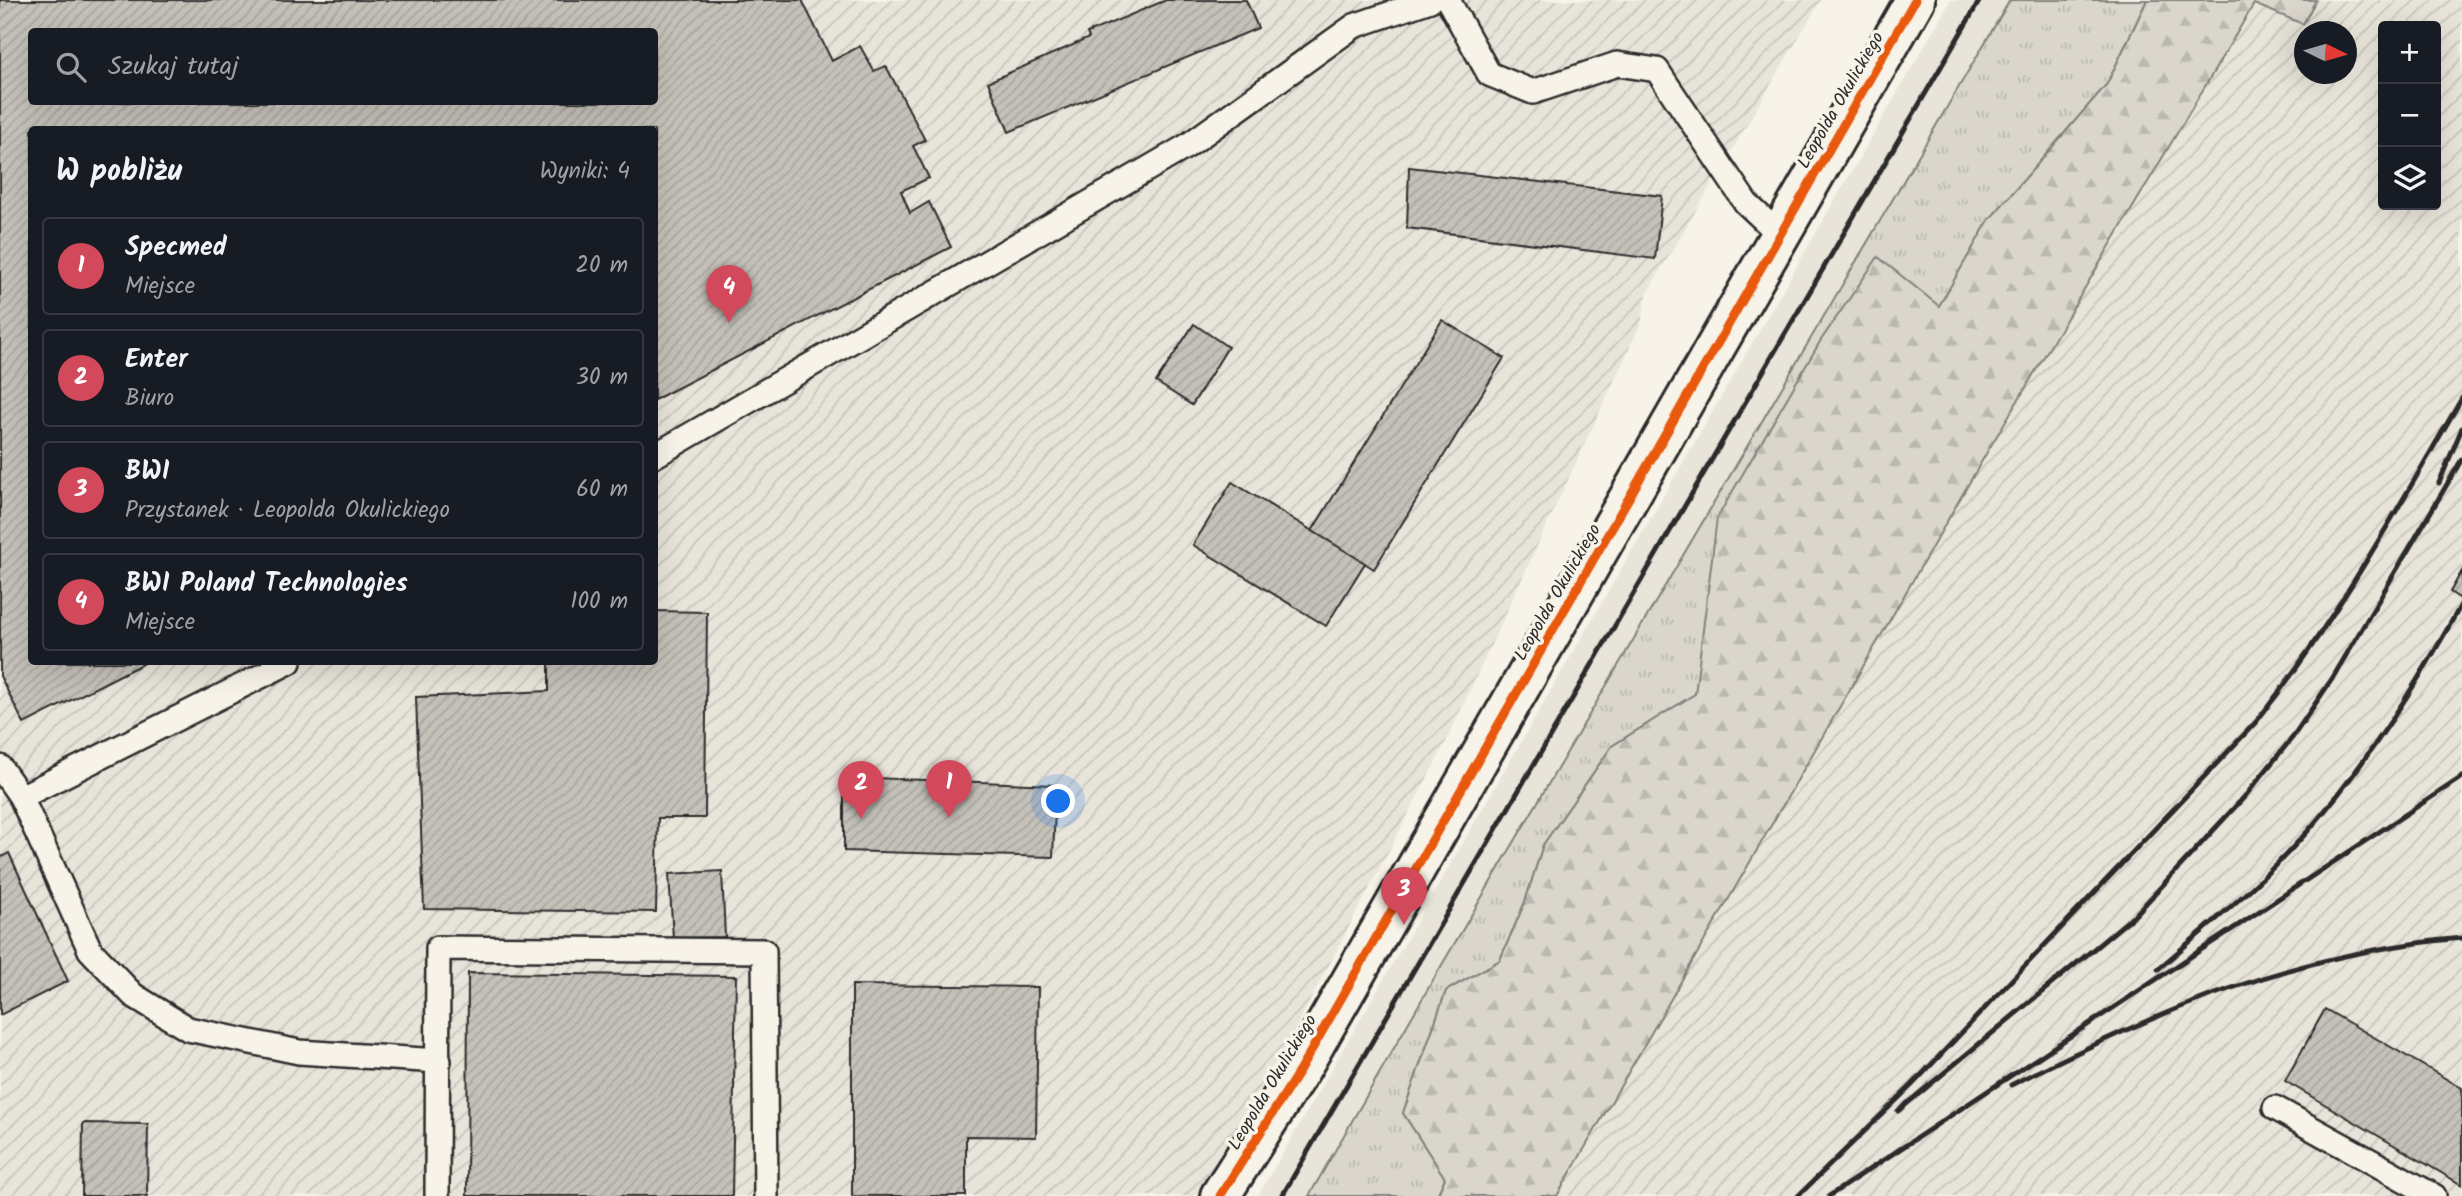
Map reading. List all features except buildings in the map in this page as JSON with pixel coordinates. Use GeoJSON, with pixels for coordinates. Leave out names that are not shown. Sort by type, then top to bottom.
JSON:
{"type":"FeatureCollection","features":[{"type":"Feature","properties":{"kind":"street","name":"Leopolda Okulickiego"},"geometry":{"type":"LineString","coordinates":[[1220,1196],[1300,1070],[1915,0]]}},
{"type":"Feature","properties":{"kind":"lane"},"geometry":{"type":"LineString","coordinates":[[658,454],[1187,146],[1354,26],[1430,0]]}},
{"type":"Feature","properties":{"kind":"lane"},"geometry":{"type":"LineString","coordinates":[[1448,0],[1489,74],[1533,92],[1617,64],[1657,70],[1746,203],[1780,235]]}},
{"type":"Feature","properties":{"kind":"lane"},"geometry":{"type":"LineString","coordinates":[[21,797],[283,665]]}},
{"type":"Feature","properties":{"kind":"lane"},"geometry":{"type":"LineString","coordinates":[[0,766],[21,797],[90,950],[133,995],[188,1029],[299,1052],[439,1061]]}},
{"type":"Feature","properties":{"kind":"lane"},"geometry":{"type":"LineString","coordinates":[[437,1196],[438,948],[764,951],[766,1196]]}},
{"type":"Feature","properties":{"kind":"lane"},"geometry":{"type":"LineString","coordinates":[[2275,1108],[2434,1196]]}},
{"type":"Feature","properties":{"kind":"shaded area"},"geometry":{"type":"Polygon","coordinates":[[[0,0],[1821,0],[1647,293],[1641,323],[1444,746],[1272,1073],[1195,1196],[0,1196],[0,0]]]}},
{"type":"Feature","properties":{"kind":"shaded area"},"geometry":{"type":"Polygon","coordinates":[[[1951,0],[2010,0],[1433,980],[1309,1196],[1258,1196],[1951,0]]]}},
{"type":"Feature","properties":{"kind":"shaded area"},"geometry":{"type":"Polygon","coordinates":[[[2316,0],[2462,0],[2462,1196],[1557,1196],[1983,459],[2254,4],[2295,21],[2294,84],[2357,84],[2357,21],[2304,21],[2316,0]]]}},
{"type":"Feature","properties":{"kind":"green space"},"geometry":{"type":"Polygon","coordinates":[[[2010,0],[2147,0],[2107,84],[1989,220],[1939,307],[1695,694],[1612,746],[1543,845],[1525,902],[1500,960],[1446,991],[1403,1113],[1445,1178],[1437,1196],[1309,1196],[1433,980],[2010,0]]]}},
{"type":"Feature","properties":{"kind":"green space"},"geometry":{"type":"Polygon","coordinates":[[[2147,0],[2316,0],[2305,21],[2296,21],[2254,4],[1983,459],[1557,1196],[1437,1196],[1445,1178],[1403,1113],[1446,991],[1500,960],[1525,902],[1543,845],[1612,746],[1695,694],[1717,518],[1821,340],[1878,257],[1939,306],[1989,220],[2107,84],[2147,0]]]}},
{"type":"Feature","properties":{"kind":"railway"},"geometry":{"type":"LineString","coordinates":[[1282,1196],[1980,0]]}},
{"type":"Feature","properties":{"kind":"railway"},"geometry":{"type":"LineString","coordinates":[[1798,1196],[1912,1085],[2256,722],[2339,604],[2462,398]]}},
{"type":"Feature","properties":{"kind":"railway"},"geometry":{"type":"LineString","coordinates":[[2439,483],[2462,428]]}},
{"type":"Feature","properties":{"kind":"railway"},"geometry":{"type":"LineString","coordinates":[[1898,1111],[2136,914],[2246,795],[2292,738],[2332,679],[2462,459]]}},
{"type":"Feature","properties":{"kind":"railway"},"geometry":{"type":"LineString","coordinates":[[2158,969],[2272,869],[2307,832],[2351,778],[2391,722],[2462,603]]}},
{"type":"Feature","properties":{"kind":"railway"},"geometry":{"type":"LineString","coordinates":[[1829,1196],[2462,777]]}},
{"type":"Feature","properties":{"kind":"railway"},"geometry":{"type":"LineString","coordinates":[[2011,1085],[2175,1009],[2284,971],[2400,946],[2462,938]]}},
{"type":"Feature","properties":{"kind":"cycle path"},"geometry":{"type":"LineString","coordinates":[[1220,1196],[1300,1070],[1915,0]]}},
{"type":"Feature","properties":{"kind":"place","name":"BWI Poland Technologies"},"geometry":{"type":"Point","coordinates":[729,323]}},
{"type":"Feature","properties":{"kind":"place","name":"Specmed"},"geometry":{"type":"Point","coordinates":[949,818]}},
{"type":"Feature","properties":{"kind":"place","name":"Enter"},"geometry":{"type":"Point","coordinates":[861,819]}},
{"type":"Feature","properties":{"kind":"place","name":"BWI"},"geometry":{"type":"Point","coordinates":[1404,925]}}]}
